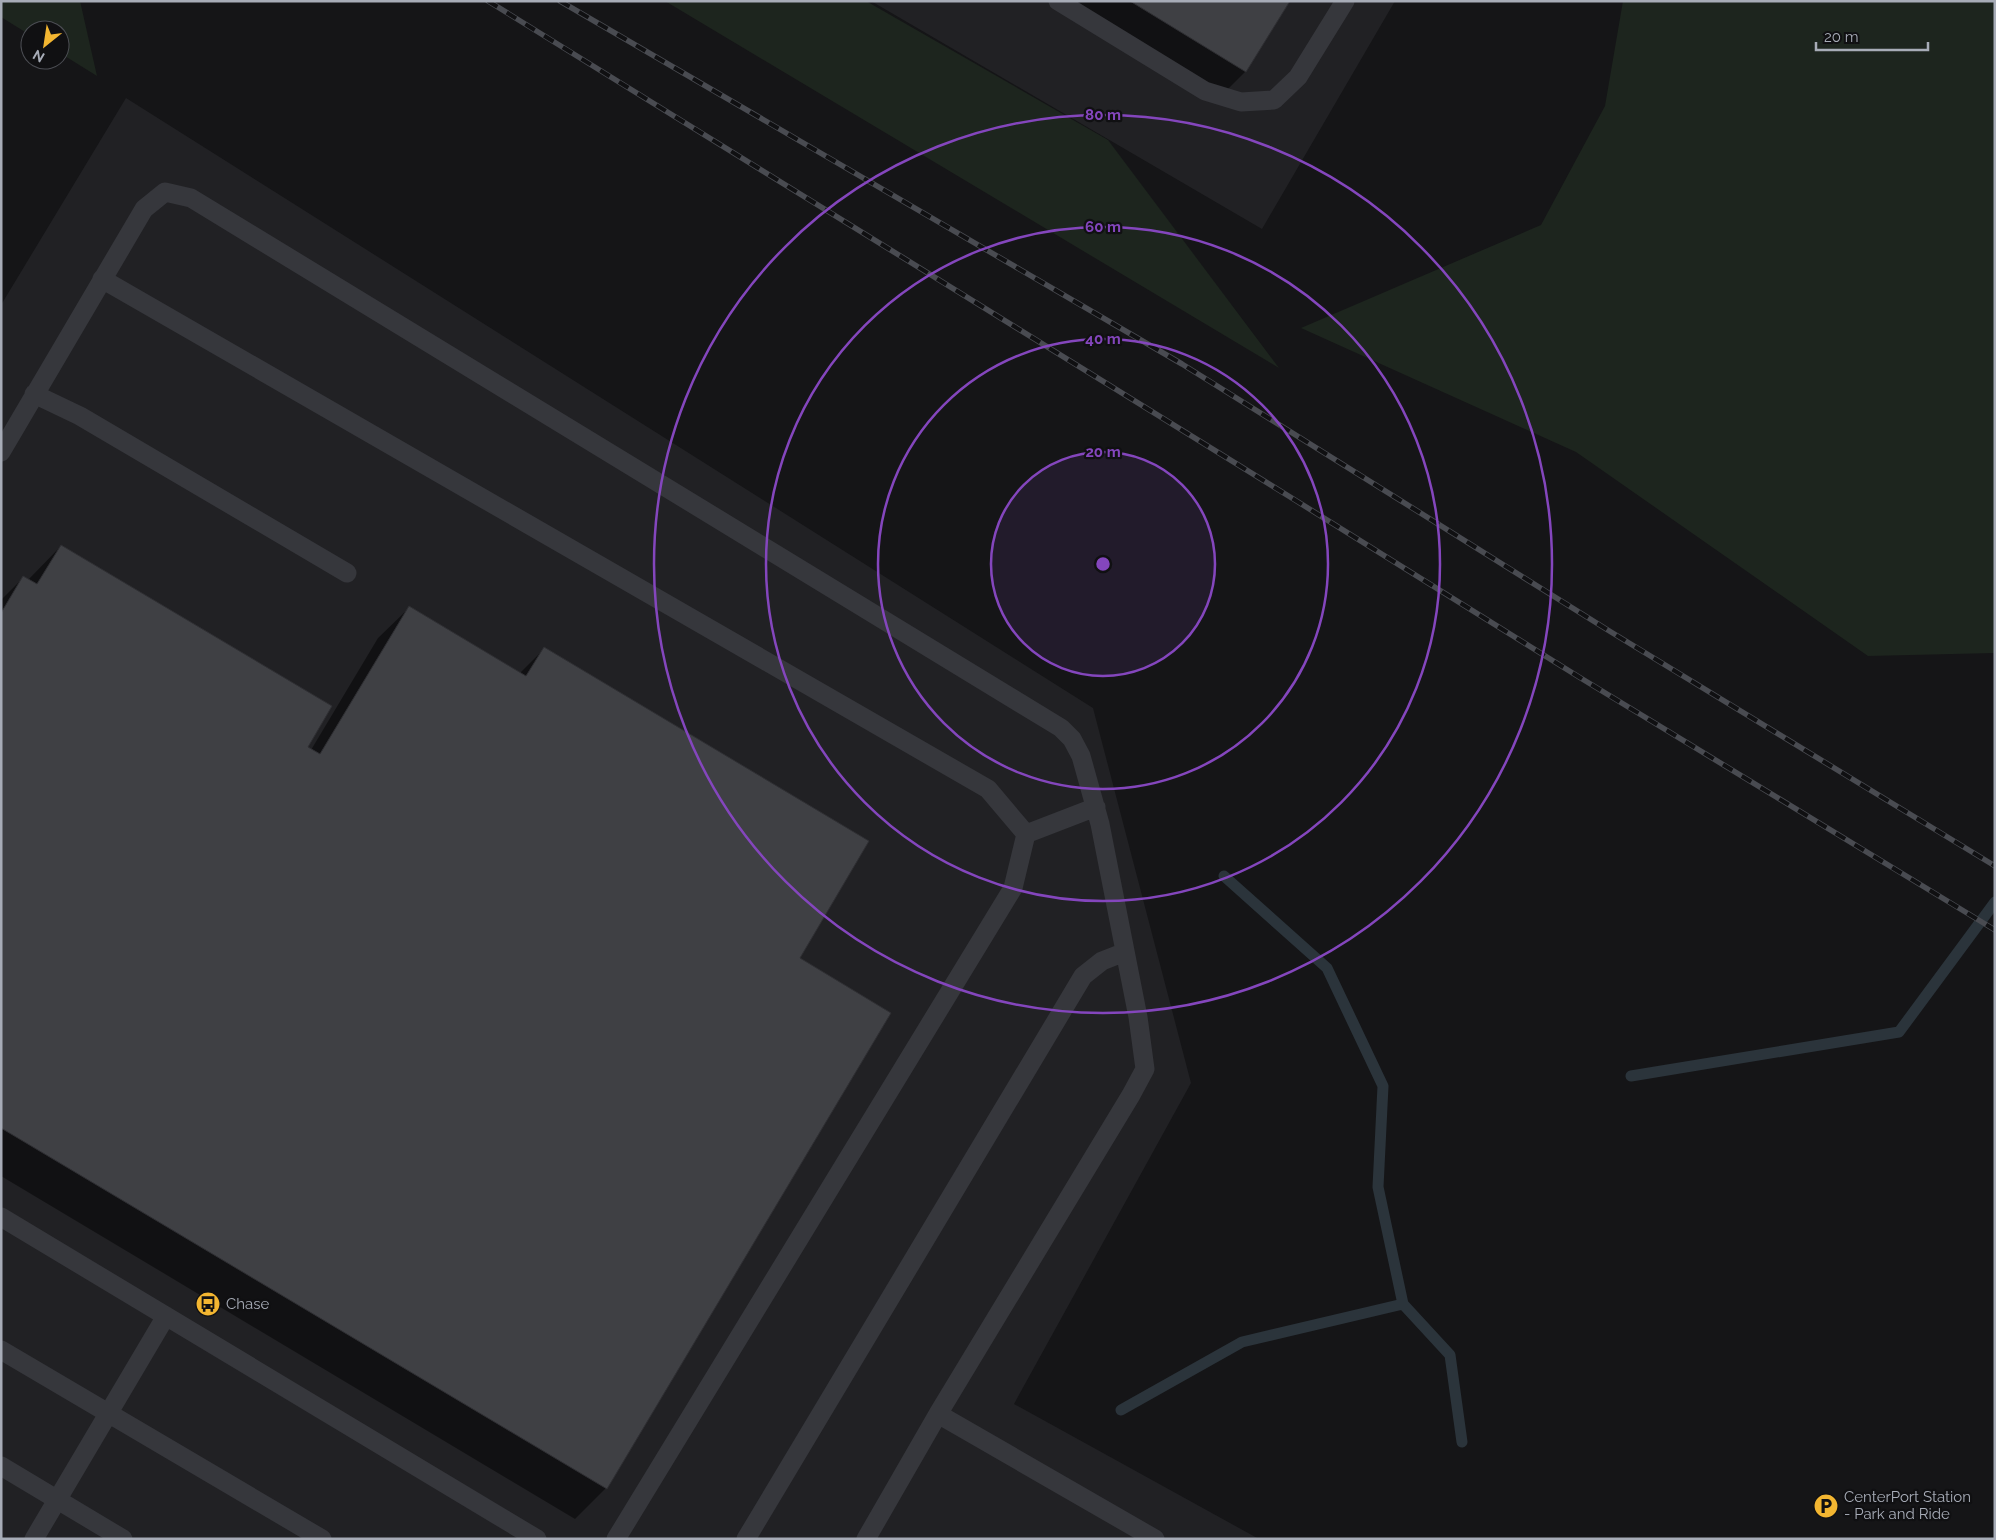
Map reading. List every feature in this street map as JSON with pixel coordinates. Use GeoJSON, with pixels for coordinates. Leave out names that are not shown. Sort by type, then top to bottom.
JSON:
{"type":"FeatureCollection","features":[{"type":"Feature","properties":{"kind":"lane"},"geometry":{"type":"LineString","coordinates":[[1058,1],[1205,91],[1240,102],[1274,100],[1298,77],[1345,1]]}},
{"type":"Feature","properties":{"kind":"lane"},"geometry":{"type":"LineString","coordinates":[[1,452],[144,208],[165,192],[191,198],[1061,728],[1072,739],[1081,756],[1096,807],[1138,1017],[1145,1069],[938,1414],[866,1539]]}},
{"type":"Feature","properties":{"kind":"lane"},"geometry":{"type":"LineString","coordinates":[[102,280],[988,789],[1026,834]]}},
{"type":"Feature","properties":{"kind":"lane"},"geometry":{"type":"LineString","coordinates":[[34,394],[80,416],[346,573]]}},
{"type":"Feature","properties":{"kind":"lane"},"geometry":{"type":"LineString","coordinates":[[1026,834],[1096,807]]}},
{"type":"Feature","properties":{"kind":"lane"},"geometry":{"type":"LineString","coordinates":[[616,1539],[1013,888],[1026,834]]}},
{"type":"Feature","properties":{"kind":"lane"},"geometry":{"type":"LineString","coordinates":[[746,1539],[1083,976],[1102,961],[1125,952]]}},
{"type":"Feature","properties":{"kind":"lane"},"geometry":{"type":"LineString","coordinates":[[1,1218],[537,1539]]}},
{"type":"Feature","properties":{"kind":"lane"},"geometry":{"type":"LineString","coordinates":[[34,1539],[166,1316]]}},
{"type":"Feature","properties":{"kind":"lane"},"geometry":{"type":"LineString","coordinates":[[1,1350],[322,1539]]}},
{"type":"Feature","properties":{"kind":"lane"},"geometry":{"type":"LineString","coordinates":[[938,1414],[1155,1539]]}},
{"type":"Feature","properties":{"kind":"lane"},"geometry":{"type":"LineString","coordinates":[[1,1466],[123,1539]]}},
{"type":"Feature","properties":{"kind":"shaded area"},"geometry":{"type":"Polygon","coordinates":[[[1,1],[80,1],[97,76],[70,59],[70,20],[20,20],[20,29],[1,17],[1,1]]]}},
{"type":"Feature","properties":{"kind":"shaded area"},"geometry":{"type":"Polygon","coordinates":[[[665,1],[866,1],[1108,140],[1279,368],[665,1]]]}},
{"type":"Feature","properties":{"kind":"shaded area"},"geometry":{"type":"Polygon","coordinates":[[[871,1],[1395,1],[1262,229],[871,1]]]}},
{"type":"Feature","properties":{"kind":"shaded area"},"geometry":{"type":"Polygon","coordinates":[[[1623,1],[1995,1],[1995,653],[1868,656],[1576,452],[1301,328],[1541,225],[1605,106],[1623,1]]]}},
{"type":"Feature","properties":{"kind":"shaded area"},"geometry":{"type":"Polygon","coordinates":[[[126,98],[1093,708],[1191,1083],[1014,1404],[1259,1539],[1,1539],[1,305],[126,98]]]}},
{"type":"Feature","properties":{"kind":"building"},"geometry":{"type":"Polygon","coordinates":[[[1130,1],[1290,1],[1246,72],[1130,1]]]}},
{"type":"Feature","properties":{"kind":"building"},"geometry":{"type":"Polygon","coordinates":[[[61,545],[332,706],[308,747],[320,754],[409,606],[526,676],[544,647],[869,841],[800,958],[891,1013],[607,1489],[1,1128],[1,613],[23,576],[37,584],[61,545]]]}},
{"type":"Feature","properties":{"kind":"waterway"},"geometry":{"type":"LineString","coordinates":[[1224,876],[1327,968],[1383,1086],[1378,1187],[1403,1304],[1450,1355],[1462,1442]]}},
{"type":"Feature","properties":{"kind":"waterway"},"geometry":{"type":"LineString","coordinates":[[1631,1076],[1899,1032],[1995,902]]}},
{"type":"Feature","properties":{"kind":"waterway"},"geometry":{"type":"LineString","coordinates":[[1121,1410],[1242,1342],[1403,1304]]}},
{"type":"Feature","properties":{"kind":"railway"},"geometry":{"type":"LineString","coordinates":[[488,1],[1579,677],[1995,930]]}},
{"type":"Feature","properties":{"kind":"railway"},"geometry":{"type":"LineString","coordinates":[[560,1],[1182,364],[1611,632],[1995,866]]}},
{"type":"Feature","properties":{"kind":"place","name":"Chase"},"geometry":{"type":"Point","coordinates":[208,1304]}},
{"type":"Feature","properties":{"kind":"place","name":"CenterPort Station - Park and Ride"},"geometry":{"type":"Point","coordinates":[1826,1506]}}]}
